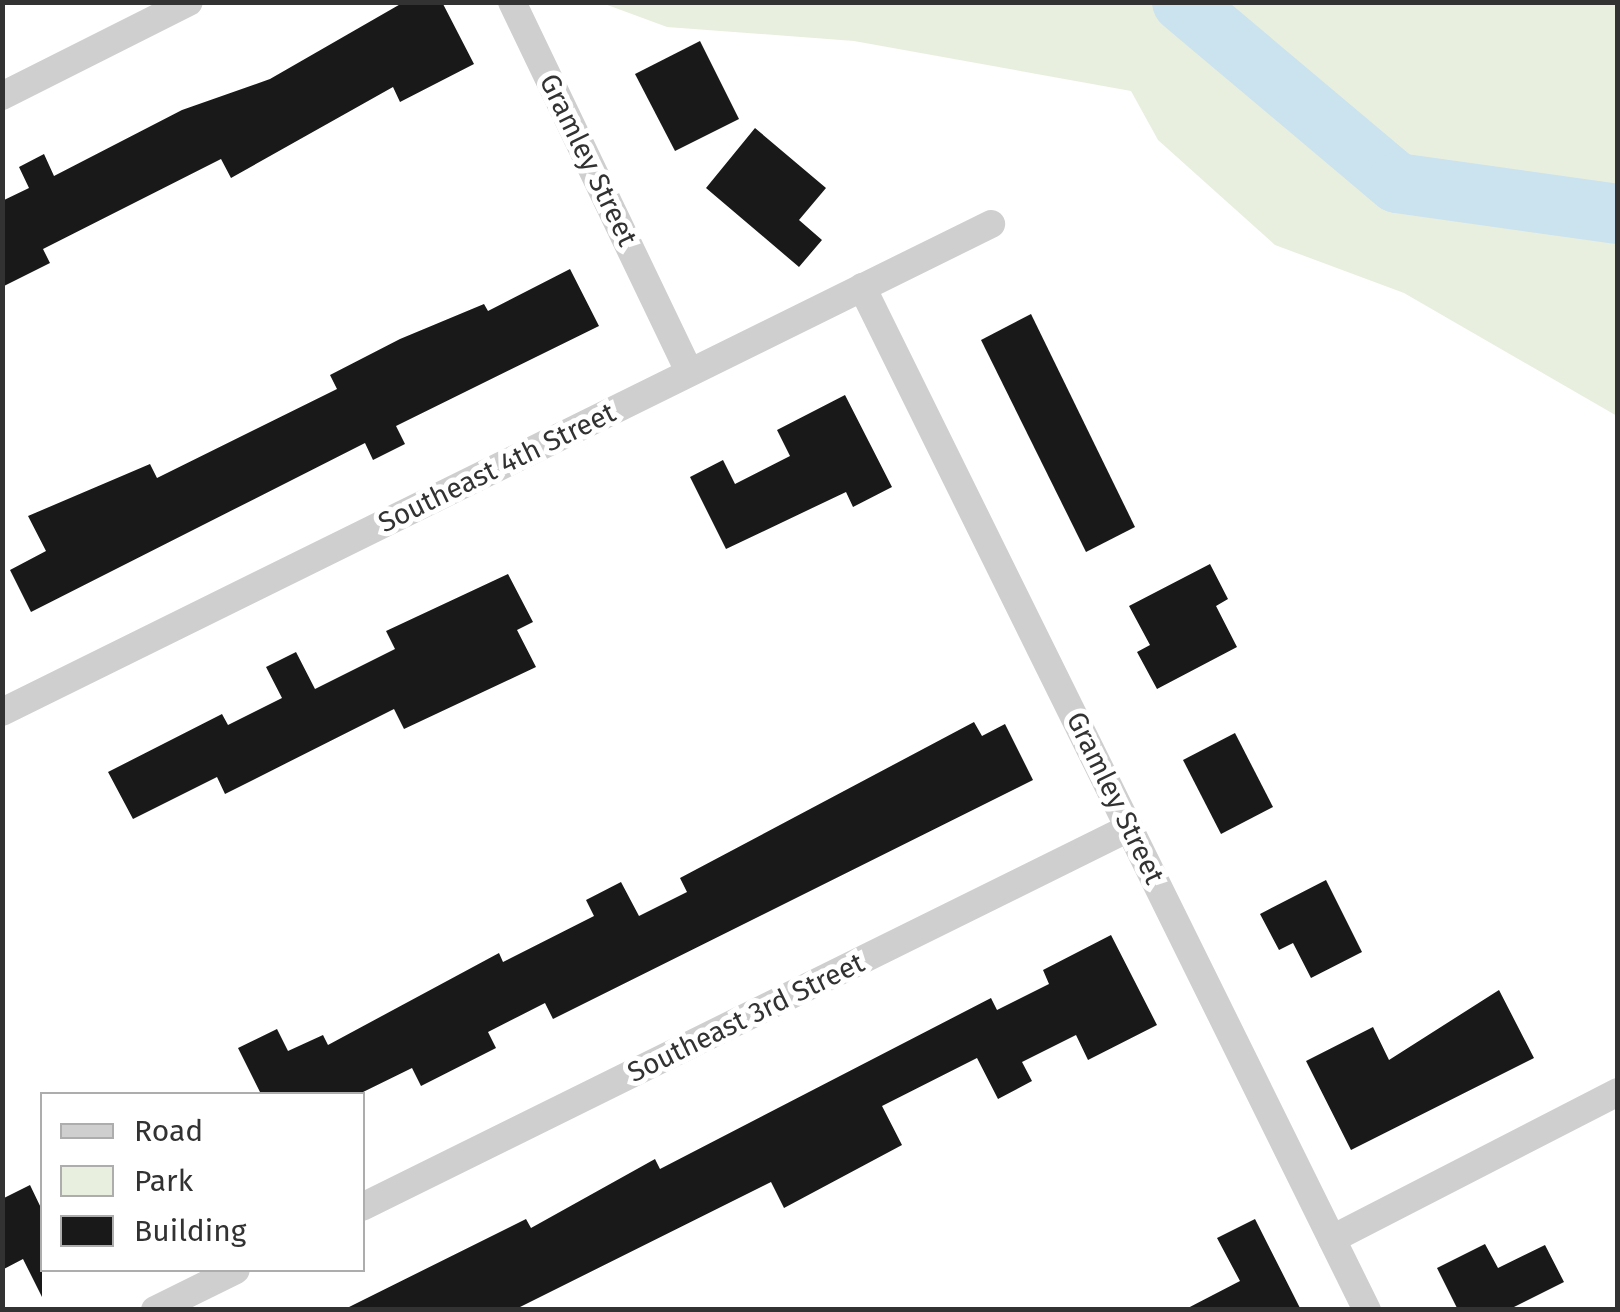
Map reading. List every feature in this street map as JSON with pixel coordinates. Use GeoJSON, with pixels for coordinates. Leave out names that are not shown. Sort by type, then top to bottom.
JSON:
{"type":"FeatureCollection","features":[{"type":"Feature","properties":{"kind":"street"},"geometry":{"type":"LineString","coordinates":[[2,96],[189,2]]}},
{"type":"Feature","properties":{"kind":"street","name":"Gramley Street"},"geometry":{"type":"LineString","coordinates":[[512,2],[689,372]]}},
{"type":"Feature","properties":{"kind":"street","name":"Southeast 4th Street"},"geometry":{"type":"LineString","coordinates":[[2,712],[991,224]]}},
{"type":"Feature","properties":{"kind":"street","name":"Gramley Street"},"geometry":{"type":"LineString","coordinates":[[862,288],[1367,1310]]}},
{"type":"Feature","properties":{"kind":"street","name":"Southeast 3rd Street"},"geometry":{"type":"LineString","coordinates":[[365,1206],[1130,828]]}},
{"type":"Feature","properties":{"kind":"street"},"geometry":{"type":"LineString","coordinates":[[1332,1238],[1618,1092]]}},
{"type":"Feature","properties":{"kind":"street"},"geometry":{"type":"LineString","coordinates":[[155,1310],[232,1272]]}},
{"type":"Feature","properties":{"kind":"green space"},"geometry":{"type":"Polygon","coordinates":[[[602,3],[1617,3],[1617,416],[1404,293],[1275,245],[1158,140],[1131,91],[854,41],[667,27],[602,3]]]}},
{"type":"Feature","properties":{"kind":"building"},"geometry":{"type":"Polygon","coordinates":[[[404,2],[442,2],[474,64],[400,102],[393,87],[231,178],[221,159],[43,249],[50,263],[2,287],[2,201],[29,188],[19,167],[44,154],[54,176],[182,110],[270,79],[404,2]]]}},
{"type":"Feature","properties":{"kind":"building"},"geometry":{"type":"Polygon","coordinates":[[[700,41],[739,119],[675,151],[635,74],[700,41]]]}},
{"type":"Feature","properties":{"kind":"building"},"geometry":{"type":"Polygon","coordinates":[[[755,128],[826,188],[799,220],[822,240],[799,267],[706,188],[755,128]]]}},
{"type":"Feature","properties":{"kind":"building"},"geometry":{"type":"Polygon","coordinates":[[[570,269],[599,326],[396,426],[405,444],[373,460],[365,443],[31,612],[10,570],[46,551],[28,516],[150,464],[157,478],[337,389],[330,375],[400,339],[484,304],[488,311],[570,269]]]}},
{"type":"Feature","properties":{"kind":"building"},"geometry":{"type":"Polygon","coordinates":[[[1031,314],[1135,527],[1086,552],[981,340],[1031,314]]]}},
{"type":"Feature","properties":{"kind":"building"},"geometry":{"type":"Polygon","coordinates":[[[845,395],[892,487],[853,507],[846,492],[726,549],[690,477],[723,460],[735,484],[790,456],[777,430],[845,395]]]}},
{"type":"Feature","properties":{"kind":"building"},"geometry":{"type":"Polygon","coordinates":[[[1210,564],[1228,599],[1216,606],[1237,647],[1157,689],[1137,652],[1150,645],[1129,606],[1210,564]]]}},
{"type":"Feature","properties":{"kind":"building"},"geometry":{"type":"Polygon","coordinates":[[[508,574],[533,622],[517,630],[536,667],[404,729],[394,709],[225,794],[217,777],[133,819],[108,772],[222,714],[228,725],[282,698],[266,667],[296,652],[315,689],[395,649],[386,631],[508,574]]]}},
{"type":"Feature","properties":{"kind":"building"},"geometry":{"type":"Polygon","coordinates":[[[974,722],[982,736],[1005,724],[1033,780],[553,1019],[545,1003],[488,1032],[496,1048],[421,1086],[412,1068],[363,1092],[260,1092],[238,1048],[277,1029],[288,1051],[323,1035],[328,1045],[499,953],[503,962],[594,916],[586,900],[621,882],[639,916],[687,892],[680,878],[974,722]]]}},
{"type":"Feature","properties":{"kind":"building"},"geometry":{"type":"Polygon","coordinates":[[[1235,733],[1273,807],[1221,834],[1183,760],[1235,733]]]}},
{"type":"Feature","properties":{"kind":"building"},"geometry":{"type":"Polygon","coordinates":[[[1326,880],[1362,952],[1311,978],[1293,943],[1279,950],[1260,914],[1326,880]]]}},
{"type":"Feature","properties":{"kind":"building"},"geometry":{"type":"Polygon","coordinates":[[[1111,935],[1157,1025],[1088,1060],[1076,1035],[1022,1062],[1032,1081],[998,1099],[977,1058],[882,1106],[902,1145],[784,1208],[771,1182],[514,1310],[343,1310],[526,1219],[531,1228],[655,1159],[660,1169],[991,998],[997,1010],[1049,984],[1043,970],[1111,935]]]}},
{"type":"Feature","properties":{"kind":"building"},"geometry":{"type":"Polygon","coordinates":[[[1499,990],[1534,1058],[1351,1150],[1306,1061],[1373,1027],[1389,1060],[1499,990]]]}},
{"type":"Feature","properties":{"kind":"building"},"geometry":{"type":"Polygon","coordinates":[[[30,1185],[40,1206],[42,1297],[23,1259],[2,1270],[2,1199],[30,1185]]]}},
{"type":"Feature","properties":{"kind":"building"},"geometry":{"type":"Polygon","coordinates":[[[1255,1219],[1301,1310],[1184,1310],[1240,1281],[1217,1238],[1255,1219]]]}},
{"type":"Feature","properties":{"kind":"building"},"geometry":{"type":"Polygon","coordinates":[[[1485,1244],[1498,1268],[1545,1245],[1564,1282],[1508,1310],[1458,1310],[1437,1268],[1485,1244]]]}},
{"type":"Feature","properties":{"kind":"waterway"},"geometry":{"type":"LineString","coordinates":[[1182,2],[1397,183],[1618,214]]}}]}
